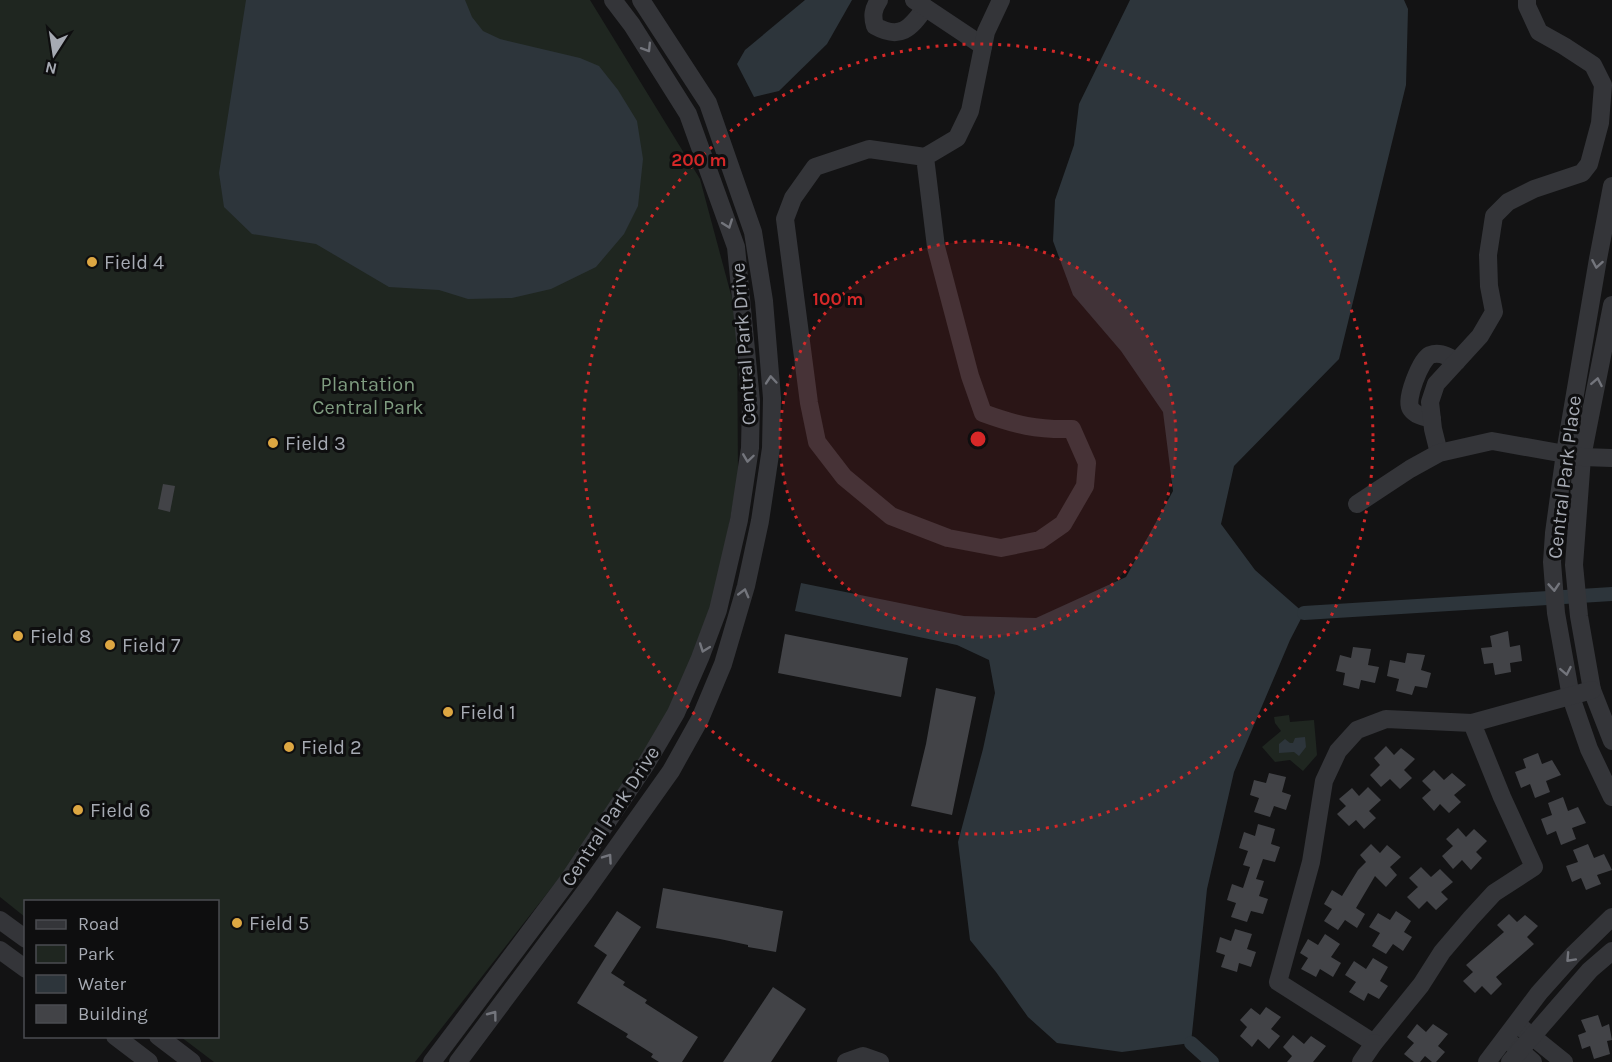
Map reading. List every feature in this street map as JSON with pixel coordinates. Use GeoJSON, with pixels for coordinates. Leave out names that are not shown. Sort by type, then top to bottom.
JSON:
{"type":"FeatureCollection","features":[{"type":"Feature","properties":{"kind":"street","name":"Central Park Drive"},"geometry":{"type":"LineString","coordinates":[[432,1062],[567,882],[646,764],[676,713],[718,610],[739,520],[750,448],[751,401],[736,247],[688,114],[632,25],[613,0]]}},
{"type":"Feature","properties":{"kind":"street","name":"Central Park Drive"},"geometry":{"type":"LineString","coordinates":[[458,1062],[585,892],[671,771],[700,719],[726,654],[746,586],[760,521],[771,448],[772,398],[764,301],[753,232],[708,104],[641,0]]}},
{"type":"Feature","properties":{"kind":"street"},"geometry":{"type":"LineString","coordinates":[[879,0],[872,17],[875,26],[884,31],[896,33],[906,30],[920,4],[983,46]]}},
{"type":"Feature","properties":{"kind":"street"},"geometry":{"type":"LineString","coordinates":[[925,157],[936,247],[970,376],[983,413],[1015,425],[1051,430],[1072,429],[1087,463],[1085,486],[1063,524],[1040,540],[1001,549],[948,538],[891,516],[844,477],[817,442],[809,403],[785,219],[793,198],[815,167],[869,149],[925,157],[957,138],[970,111],[986,32],[1001,0]]}},
{"type":"Feature","properties":{"kind":"street"},"geometry":{"type":"LineString","coordinates":[[1439,453],[1430,402],[1436,384],[1480,336],[1494,312],[1489,286],[1488,255],[1494,216],[1508,202],[1582,173],[1589,164],[1600,123],[1602,85],[1593,65],[1539,32],[1527,6],[1527,0]]}},
{"type":"Feature","properties":{"kind":"street","name":"Central Park Place"},"geometry":{"type":"LineString","coordinates":[[1612,186],[1598,259],[1573,455],[1574,565],[1579,616],[1592,690],[1612,741]]}},
{"type":"Feature","properties":{"kind":"street","name":"Central Park Place"},"geometry":{"type":"LineString","coordinates":[[1612,305],[1554,533],[1552,562],[1556,613],[1571,697],[1589,749],[1612,797]]}},
{"type":"Feature","properties":{"kind":"street"},"geometry":{"type":"LineString","coordinates":[[1432,419],[1416,414],[1409,408],[1408,401],[1413,385],[1425,358],[1432,354],[1441,353],[1457,361]]}},
{"type":"Feature","properties":{"kind":"street"},"geometry":{"type":"LineString","coordinates":[[1357,504],[1439,453],[1492,441],[1573,455],[1612,459]]}},
{"type":"Feature","properties":{"kind":"street"},"geometry":{"type":"LineString","coordinates":[[1374,1043],[1278,982],[1311,862],[1324,781],[1338,751],[1357,730],[1386,719],[1472,723],[1592,690]]}},
{"type":"Feature","properties":{"kind":"street"},"geometry":{"type":"LineString","coordinates":[[1361,1062],[1421,985],[1442,952],[1471,918],[1494,893],[1534,867],[1472,723]]}},
{"type":"Feature","properties":{"kind":"street"},"geometry":{"type":"LineString","coordinates":[[1512,1044],[1539,993],[1566,962],[1612,917]]}},
{"type":"Feature","properties":{"kind":"street"},"geometry":{"type":"LineString","coordinates":[[0,920],[24,938]]}},
{"type":"Feature","properties":{"kind":"street"},"geometry":{"type":"LineString","coordinates":[[0,950],[24,968]]}},
{"type":"Feature","properties":{"kind":"street"},"geometry":{"type":"LineString","coordinates":[[1487,1062],[1512,1044],[1532,1036],[1590,970],[1612,951]]}},
{"type":"Feature","properties":{"kind":"street"},"geometry":{"type":"LineString","coordinates":[[1532,1036],[1564,1062]]}},
{"type":"Feature","properties":{"kind":"street"},"geometry":{"type":"LineString","coordinates":[[118,1038],[149,1062]]}},
{"type":"Feature","properties":{"kind":"street"},"geometry":{"type":"LineString","coordinates":[[161,1038],[192,1062]]}},
{"type":"Feature","properties":{"kind":"street"},"geometry":{"type":"LineString","coordinates":[[1512,1044],[1533,1062]]}},
{"type":"Feature","properties":{"kind":"street"},"geometry":{"type":"LineString","coordinates":[[846,1062],[863,1056],[880,1062]]}},
{"type":"Feature","properties":{"kind":"green space","name":"Plantation Central Park"},"geometry":{"type":"Polygon","coordinates":[[[0,0],[590,0],[700,179],[737,317],[738,476],[715,601],[670,712],[574,859],[415,1062],[214,1062],[182,1038],[219,1038],[219,900],[24,900],[24,916],[0,897],[0,0]]]}},
{"type":"Feature","properties":{"kind":"green space"},"geometry":{"type":"Polygon","coordinates":[[[1289,715],[1290,722],[1314,720],[1317,755],[1303,771],[1290,760],[1275,762],[1262,747],[1281,731],[1274,717],[1289,715]]]}},
{"type":"Feature","properties":{"kind":"water"},"geometry":{"type":"Polygon","coordinates":[[[246,0],[465,0],[472,17],[483,31],[500,39],[580,58],[599,66],[618,90],[637,121],[643,159],[638,206],[624,234],[596,267],[551,289],[512,298],[468,299],[439,290],[389,287],[316,244],[252,234],[224,207],[219,173],[246,0]]]}},
{"type":"Feature","properties":{"kind":"water"},"geometry":{"type":"Polygon","coordinates":[[[805,0],[852,0],[827,44],[779,91],[754,97],[737,64],[745,50],[805,0]]]}},
{"type":"Feature","properties":{"kind":"water"},"geometry":{"type":"Polygon","coordinates":[[[1130,0],[1404,0],[1408,9],[1406,85],[1339,359],[1234,466],[1221,524],[1255,570],[1304,613],[1290,640],[1234,772],[1207,889],[1191,1043],[1122,1052],[1057,1043],[1028,1017],[970,940],[958,842],[983,749],[995,693],[989,660],[957,645],[795,611],[801,583],[964,616],[1036,618],[1126,577],[1173,491],[1163,412],[1121,351],[1073,295],[1053,241],[1055,200],[1074,145],[1079,104],[1130,0]]]}},
{"type":"Feature","properties":{"kind":"water"},"geometry":{"type":"Polygon","coordinates":[[[1305,737],[1306,747],[1299,756],[1294,752],[1279,753],[1279,744],[1285,739],[1293,743],[1295,738],[1305,737]]]}},
{"type":"Feature","properties":{"kind":"building"},"geometry":{"type":"Polygon","coordinates":[[[163,484],[175,486],[170,512],[158,509],[163,484]]]}},
{"type":"Feature","properties":{"kind":"building"},"geometry":{"type":"Polygon","coordinates":[[[1508,631],[1510,647],[1520,645],[1522,661],[1510,663],[1511,672],[1495,675],[1493,663],[1484,664],[1481,648],[1492,647],[1490,636],[1508,631]]]}},
{"type":"Feature","properties":{"kind":"building"},"geometry":{"type":"Polygon","coordinates":[[[785,634],[908,658],[901,697],[778,673],[785,634]]]}},
{"type":"Feature","properties":{"kind":"building"},"geometry":{"type":"Polygon","coordinates":[[[1353,647],[1371,649],[1368,665],[1379,667],[1375,683],[1361,680],[1359,689],[1343,685],[1345,673],[1336,671],[1340,655],[1351,658],[1353,647]]]}},
{"type":"Feature","properties":{"kind":"building"},"geometry":{"type":"Polygon","coordinates":[[[1407,653],[1425,655],[1421,670],[1431,673],[1427,688],[1415,686],[1412,695],[1396,691],[1399,679],[1387,676],[1390,660],[1405,663],[1407,653]]]}},
{"type":"Feature","properties":{"kind":"building"},"geometry":{"type":"Polygon","coordinates":[[[936,688],[976,697],[952,815],[911,806],[926,744],[936,688]]]}},
{"type":"Feature","properties":{"kind":"building"},"geometry":{"type":"Polygon","coordinates":[[[1386,746],[1394,755],[1401,748],[1415,759],[1404,770],[1412,778],[1400,789],[1390,779],[1381,787],[1370,775],[1380,765],[1374,758],[1386,746]]]}},
{"type":"Feature","properties":{"kind":"building"},"geometry":{"type":"Polygon","coordinates":[[[1538,753],[1542,764],[1552,760],[1561,775],[1546,781],[1550,792],[1535,798],[1530,784],[1521,788],[1515,772],[1526,768],[1523,759],[1538,753]]]}},
{"type":"Feature","properties":{"kind":"building"},"geometry":{"type":"Polygon","coordinates":[[[1434,770],[1444,780],[1452,773],[1466,785],[1454,795],[1461,802],[1449,813],[1440,804],[1434,811],[1422,798],[1431,790],[1422,781],[1434,770]]]}},
{"type":"Feature","properties":{"kind":"building"},"geometry":{"type":"Polygon","coordinates":[[[1269,773],[1286,777],[1282,792],[1291,795],[1286,810],[1274,806],[1270,817],[1254,812],[1259,798],[1250,795],[1254,780],[1266,783],[1269,773]]]}},
{"type":"Feature","properties":{"kind":"building"},"geometry":{"type":"Polygon","coordinates":[[[1368,787],[1381,800],[1369,811],[1376,818],[1364,829],[1356,820],[1349,826],[1337,814],[1346,806],[1339,799],[1352,788],[1359,796],[1368,787]]]}},
{"type":"Feature","properties":{"kind":"building"},"geometry":{"type":"Polygon","coordinates":[[[1563,797],[1568,811],[1578,807],[1586,823],[1572,828],[1576,839],[1561,845],[1556,831],[1547,835],[1541,819],[1552,815],[1548,803],[1563,797]]]}},
{"type":"Feature","properties":{"kind":"building"},"geometry":{"type":"Polygon","coordinates":[[[1258,824],[1275,829],[1271,844],[1280,847],[1275,862],[1263,859],[1256,879],[1264,881],[1259,896],[1268,899],[1263,914],[1251,911],[1247,922],[1231,917],[1236,903],[1227,900],[1232,884],[1243,888],[1250,867],[1243,865],[1248,851],[1239,848],[1244,832],[1255,836],[1258,824]]]}},
{"type":"Feature","properties":{"kind":"building"},"geometry":{"type":"Polygon","coordinates":[[[1458,828],[1466,837],[1474,829],[1487,841],[1476,852],[1482,858],[1471,870],[1462,860],[1453,869],[1442,856],[1453,846],[1446,839],[1458,828]]]}},
{"type":"Feature","properties":{"kind":"building"},"geometry":{"type":"Polygon","coordinates":[[[1371,844],[1380,853],[1387,845],[1401,857],[1390,867],[1397,875],[1386,887],[1375,876],[1356,908],[1365,914],[1357,928],[1345,920],[1338,930],[1324,921],[1332,909],[1324,904],[1332,890],[1342,896],[1358,870],[1366,862],[1360,855],[1371,844]]]}},
{"type":"Feature","properties":{"kind":"building"},"geometry":{"type":"Polygon","coordinates":[[[1588,844],[1594,858],[1604,854],[1612,870],[1597,875],[1601,884],[1586,890],[1581,878],[1572,882],[1566,866],[1578,862],[1573,850],[1588,844]]]}},
{"type":"Feature","properties":{"kind":"building"},"geometry":{"type":"Polygon","coordinates":[[[1421,867],[1431,877],[1440,869],[1453,882],[1441,892],[1448,899],[1436,910],[1427,901],[1419,909],[1407,897],[1418,887],[1409,878],[1421,867]]]}},
{"type":"Feature","properties":{"kind":"building"},"geometry":{"type":"Polygon","coordinates":[[[663,888],[783,911],[776,952],[656,928],[663,888]]]}},
{"type":"Feature","properties":{"kind":"building"},"geometry":{"type":"Polygon","coordinates":[[[617,911],[641,927],[611,973],[625,982],[623,985],[647,1000],[645,1003],[698,1037],[682,1062],[659,1062],[651,1057],[653,1054],[626,1037],[628,1034],[577,1003],[607,955],[594,946],[617,911]]]}},
{"type":"Feature","properties":{"kind":"building"},"geometry":{"type":"Polygon","coordinates":[[[1396,911],[1411,921],[1404,932],[1412,937],[1403,951],[1393,944],[1386,954],[1372,946],[1380,933],[1369,927],[1378,913],[1390,920],[1396,911]]]}},
{"type":"Feature","properties":{"kind":"building"},"geometry":{"type":"Polygon","coordinates":[[[1509,914],[1517,922],[1525,915],[1538,926],[1527,937],[1534,944],[1496,977],[1502,984],[1491,995],[1482,986],[1475,993],[1463,981],[1473,972],[1466,965],[1504,932],[1497,925],[1509,914]]]}},
{"type":"Feature","properties":{"kind":"building"},"geometry":{"type":"Polygon","coordinates":[[[1235,929],[1252,934],[1247,949],[1256,952],[1251,967],[1239,963],[1237,972],[1221,967],[1225,955],[1216,952],[1220,937],[1231,941],[1235,929]]]}},
{"type":"Feature","properties":{"kind":"building"},"geometry":{"type":"Polygon","coordinates":[[[1325,934],[1340,944],[1331,957],[1341,963],[1333,977],[1320,969],[1316,977],[1301,969],[1308,958],[1300,953],[1308,939],[1318,945],[1325,934]]]}},
{"type":"Feature","properties":{"kind":"building"},"geometry":{"type":"Polygon","coordinates":[[[1373,958],[1388,967],[1380,981],[1388,986],[1379,999],[1368,993],[1364,1001],[1349,992],[1356,982],[1345,975],[1354,961],[1366,969],[1373,958]]]}},
{"type":"Feature","properties":{"kind":"building"},"geometry":{"type":"Polygon","coordinates":[[[773,987],[806,1009],[771,1062],[723,1062],[773,987]]]}},
{"type":"Feature","properties":{"kind":"building"},"geometry":{"type":"Polygon","coordinates":[[[1266,1007],[1281,1017],[1271,1029],[1280,1036],[1269,1049],[1258,1039],[1252,1047],[1240,1036],[1247,1027],[1240,1020],[1251,1008],[1260,1015],[1266,1007]]]}},
{"type":"Feature","properties":{"kind":"building"},"geometry":{"type":"Polygon","coordinates":[[[1598,1015],[1602,1027],[1609,1024],[1612,1040],[1607,1041],[1610,1054],[1594,1059],[1590,1046],[1582,1049],[1578,1035],[1586,1032],[1581,1020],[1598,1015]]]}},
{"type":"Feature","properties":{"kind":"building"},"geometry":{"type":"Polygon","coordinates":[[[1417,1024],[1426,1032],[1433,1024],[1448,1034],[1438,1046],[1445,1052],[1436,1062],[1432,1062],[1425,1056],[1420,1062],[1414,1062],[1404,1054],[1414,1043],[1407,1037],[1417,1024]]]}},
{"type":"Feature","properties":{"kind":"building"},"geometry":{"type":"Polygon","coordinates":[[[1293,1035],[1304,1044],[1311,1036],[1326,1046],[1313,1062],[1287,1062],[1292,1056],[1283,1047],[1293,1035]]]}},
{"type":"Feature","properties":{"kind":"waterway"},"geometry":{"type":"LineString","coordinates":[[1304,613],[1612,594]]}},
{"type":"Feature","properties":{"kind":"waterway"},"geometry":{"type":"LineString","coordinates":[[1191,1043],[1212,1062]]}},
{"type":"Feature","properties":{"kind":"place","name":"Field 4"},"geometry":{"type":"Point","coordinates":[92,262]}},
{"type":"Feature","properties":{"kind":"place","name":"Field 3"},"geometry":{"type":"Point","coordinates":[273,443]}},
{"type":"Feature","properties":{"kind":"place","name":"Field 8"},"geometry":{"type":"Point","coordinates":[18,636]}},
{"type":"Feature","properties":{"kind":"place","name":"Field 7"},"geometry":{"type":"Point","coordinates":[110,645]}},
{"type":"Feature","properties":{"kind":"place","name":"Field 1"},"geometry":{"type":"Point","coordinates":[448,712]}},
{"type":"Feature","properties":{"kind":"place","name":"Field 2"},"geometry":{"type":"Point","coordinates":[289,747]}},
{"type":"Feature","properties":{"kind":"place","name":"Field 6"},"geometry":{"type":"Point","coordinates":[78,810]}},
{"type":"Feature","properties":{"kind":"place","name":"Field 5"},"geometry":{"type":"Point","coordinates":[237,923]}}]}
